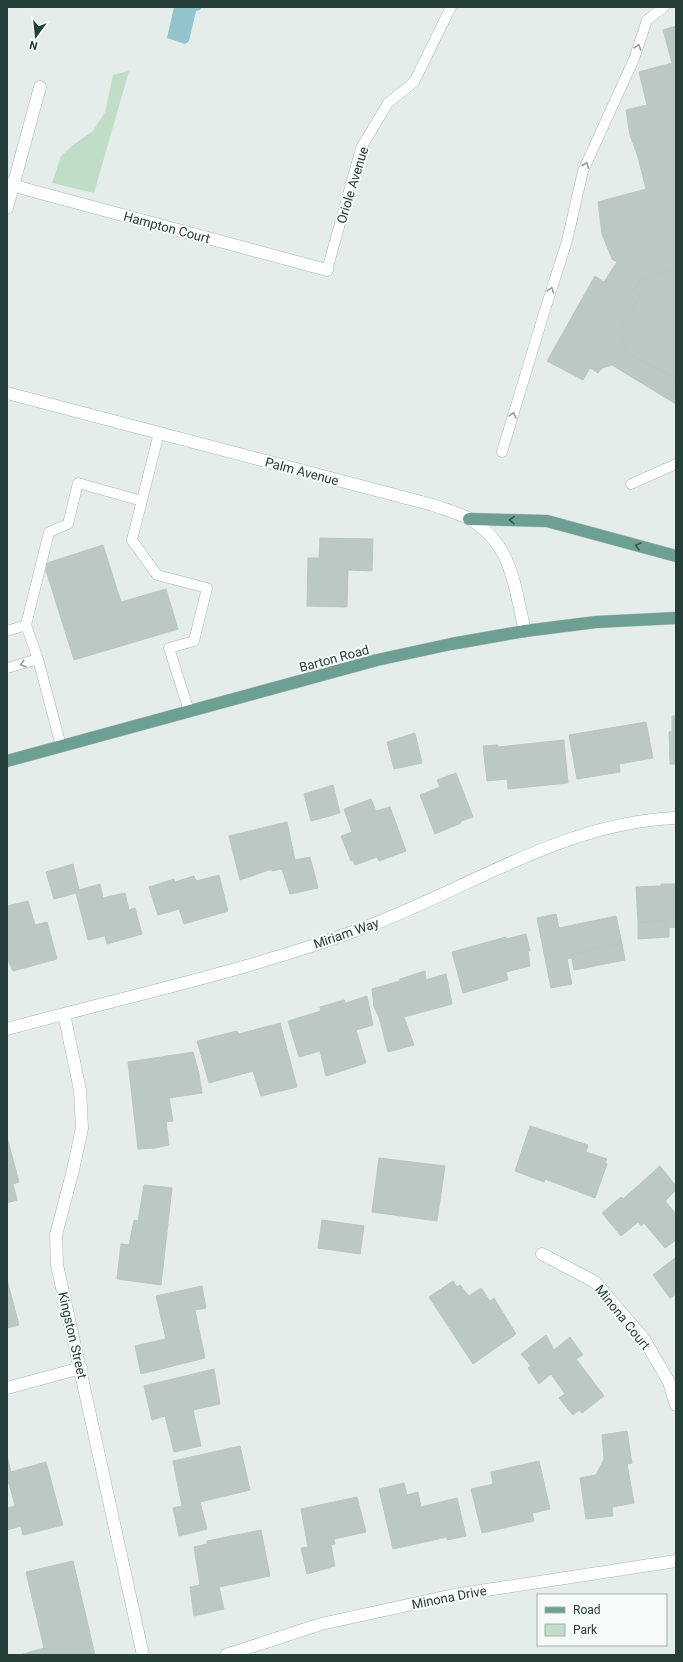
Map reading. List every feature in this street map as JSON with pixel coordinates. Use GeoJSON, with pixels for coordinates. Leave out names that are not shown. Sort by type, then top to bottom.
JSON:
{"type":"FeatureCollection","features":[{"type":"Feature","properties":{"kind":"main road"},"geometry":{"type":"LineString","coordinates":[[469,519],[547,521],[676,556]]}},
{"type":"Feature","properties":{"kind":"main road","name":"Barton Road"},"geometry":{"type":"LineString","coordinates":[[7,761],[397,656],[451,644],[525,630],[596,622],[676,618]]}},
{"type":"Feature","properties":{"kind":"street"},"geometry":{"type":"LineString","coordinates":[[7,208],[10,184],[40,87]]}},
{"type":"Feature","properties":{"kind":"street","name":"Hampton Court"},"geometry":{"type":"LineString","coordinates":[[10,184],[327,270]]}},
{"type":"Feature","properties":{"kind":"street","name":"Palm Avenue"},"geometry":{"type":"LineString","coordinates":[[7,393],[433,505],[469,519],[493,537],[510,564],[525,630]]}},
{"type":"Feature","properties":{"kind":"street","name":"Miriam Way"},"geometry":{"type":"LineString","coordinates":[[7,1029],[266,960],[370,925],[424,903],[515,861],[587,833],[656,818],[676,818]]}},
{"type":"Feature","properties":{"kind":"street","name":"Kingston Street"},"geometry":{"type":"LineString","coordinates":[[64,1014],[80,1090],[82,1128],[56,1235],[57,1265],[81,1368],[143,1655]]}},
{"type":"Feature","properties":{"kind":"street","name":"Minona Court"},"geometry":{"type":"LineString","coordinates":[[542,1254],[595,1282],[644,1339],[669,1382],[676,1406]]}},
{"type":"Feature","properties":{"kind":"street"},"geometry":{"type":"LineString","coordinates":[[7,1388],[81,1368]]}},
{"type":"Feature","properties":{"kind":"street","name":"Minona Drive"},"geometry":{"type":"LineString","coordinates":[[226,1655],[321,1624],[454,1595],[676,1561]]}},
{"type":"Feature","properties":{"kind":"lane","name":"Oriole Avenue"},"geometry":{"type":"LineString","coordinates":[[327,270],[361,148],[388,103],[414,82],[451,7]]}},
{"type":"Feature","properties":{"kind":"lane"},"geometry":{"type":"LineString","coordinates":[[502,452],[567,241],[583,171],[634,59],[647,20],[664,7]]}},
{"type":"Feature","properties":{"kind":"lane"},"geometry":{"type":"LineString","coordinates":[[159,433],[132,540],[157,575],[208,588],[194,641],[169,648],[189,711]]}},
{"type":"Feature","properties":{"kind":"lane"},"geometry":{"type":"LineString","coordinates":[[631,484],[676,464]]}},
{"type":"Feature","properties":{"kind":"lane"},"geometry":{"type":"LineString","coordinates":[[61,746],[38,659],[26,625],[49,532],[68,524],[78,483],[142,501]]}},
{"type":"Feature","properties":{"kind":"lane"},"geometry":{"type":"LineString","coordinates":[[7,631],[26,625]]}},
{"type":"Feature","properties":{"kind":"lane"},"geometry":{"type":"LineString","coordinates":[[7,668],[38,659]]}},
{"type":"Feature","properties":{"kind":"green space"},"geometry":{"type":"Polygon","coordinates":[[[129,71],[94,193],[52,183],[61,156],[73,145],[93,131],[105,112],[113,75],[129,71]]]}},
{"type":"Feature","properties":{"kind":"water"},"geometry":{"type":"Polygon","coordinates":[[[174,7],[202,7],[200,10],[196,11],[189,41],[185,44],[167,38],[174,7]]]}},
{"type":"Feature","properties":{"kind":"building"},"geometry":{"type":"Polygon","coordinates":[[[676,26],[676,404],[612,365],[602,368],[598,373],[590,368],[583,380],[547,361],[595,276],[604,282],[617,262],[612,259],[602,234],[598,202],[646,189],[638,157],[630,135],[626,110],[647,105],[639,72],[672,63],[663,30],[676,26]]]}},
{"type":"Feature","properties":{"kind":"building"},"geometry":{"type":"Polygon","coordinates":[[[676,267],[676,378],[627,353],[621,340],[621,328],[640,295],[634,291],[641,279],[676,267]]]}},
{"type":"Feature","properties":{"kind":"building"},"geometry":{"type":"Polygon","coordinates":[[[320,538],[373,539],[372,571],[348,570],[347,607],[307,606],[308,558],[319,558],[320,538]]]}},
{"type":"Feature","properties":{"kind":"building"},"geometry":{"type":"Polygon","coordinates":[[[103,545],[121,602],[166,589],[178,629],[74,660],[44,564],[103,545]]]}},
{"type":"Feature","properties":{"kind":"building"},"geometry":{"type":"Polygon","coordinates":[[[672,716],[676,716],[676,764],[670,764],[669,732],[672,731],[672,716]]]}},
{"type":"Feature","properties":{"kind":"building"},"geometry":{"type":"Polygon","coordinates":[[[646,722],[653,758],[619,764],[620,772],[577,779],[569,735],[646,722]]]}},
{"type":"Feature","properties":{"kind":"building"},"geometry":{"type":"Polygon","coordinates":[[[415,733],[422,763],[394,769],[387,742],[415,733]]]}},
{"type":"Feature","properties":{"kind":"building"},"geometry":{"type":"Polygon","coordinates":[[[564,740],[568,783],[508,789],[507,779],[487,781],[483,746],[498,745],[498,747],[564,740]]]}},
{"type":"Feature","properties":{"kind":"building"},"geometry":{"type":"Polygon","coordinates":[[[456,773],[473,817],[461,821],[461,823],[435,834],[420,795],[440,787],[437,780],[456,773]]]}},
{"type":"Feature","properties":{"kind":"building"},"geometry":{"type":"Polygon","coordinates":[[[333,785],[340,813],[311,821],[304,794],[333,785]]]}},
{"type":"Feature","properties":{"kind":"building"},"geometry":{"type":"Polygon","coordinates":[[[371,799],[376,811],[390,807],[406,851],[379,861],[377,857],[355,865],[353,860],[351,861],[341,836],[352,832],[344,809],[371,799]]]}},
{"type":"Feature","properties":{"kind":"building"},"geometry":{"type":"Polygon","coordinates":[[[287,822],[295,860],[310,857],[318,888],[290,894],[282,869],[272,871],[272,869],[240,880],[229,836],[287,822]]]}},
{"type":"Feature","properties":{"kind":"building"},"geometry":{"type":"Polygon","coordinates":[[[73,864],[79,890],[100,884],[103,898],[125,893],[129,910],[135,908],[142,934],[107,944],[105,936],[88,940],[76,893],[54,899],[46,872],[73,864]]]}},
{"type":"Feature","properties":{"kind":"building"},"geometry":{"type":"Polygon","coordinates":[[[219,875],[228,911],[184,924],[179,909],[158,915],[149,887],[174,879],[175,882],[194,876],[196,881],[219,875]]]}},
{"type":"Feature","properties":{"kind":"building"},"geometry":{"type":"Polygon","coordinates":[[[661,884],[676,884],[676,927],[667,928],[666,921],[638,922],[636,887],[661,886],[661,884]]]}},
{"type":"Feature","properties":{"kind":"building"},"geometry":{"type":"Polygon","coordinates":[[[28,901],[35,925],[47,922],[57,959],[13,971],[7,958],[7,906],[28,901]]]}},
{"type":"Feature","properties":{"kind":"building"},"geometry":{"type":"Polygon","coordinates":[[[556,914],[559,928],[616,916],[622,944],[571,954],[571,958],[567,959],[572,984],[551,988],[537,918],[556,914]]]}},
{"type":"Feature","properties":{"kind":"building"},"geometry":{"type":"Polygon","coordinates":[[[666,921],[667,928],[669,928],[669,937],[638,939],[638,922],[666,921]]]}},
{"type":"Feature","properties":{"kind":"building"},"geometry":{"type":"Polygon","coordinates":[[[526,934],[530,951],[528,951],[530,966],[506,972],[508,980],[463,993],[452,952],[506,937],[506,939],[526,934]]]}},
{"type":"Feature","properties":{"kind":"building"},"geometry":{"type":"Polygon","coordinates":[[[622,944],[625,960],[574,970],[571,954],[622,944]]]}},
{"type":"Feature","properties":{"kind":"building"},"geometry":{"type":"Polygon","coordinates":[[[425,971],[426,980],[446,974],[452,1004],[404,1017],[414,1045],[388,1052],[379,1017],[374,1007],[372,989],[400,981],[400,979],[425,971]]]}},
{"type":"Feature","properties":{"kind":"building"},"geometry":{"type":"Polygon","coordinates":[[[367,996],[373,1025],[356,1030],[366,1063],[326,1076],[320,1051],[299,1057],[288,1021],[321,1011],[320,1007],[344,1000],[346,1003],[367,996]]]}},
{"type":"Feature","properties":{"kind":"building"},"geometry":{"type":"Polygon","coordinates":[[[280,1023],[297,1087],[261,1096],[253,1071],[209,1083],[197,1041],[237,1031],[239,1034],[280,1023]]]}},
{"type":"Feature","properties":{"kind":"building"},"geometry":{"type":"Polygon","coordinates":[[[193,1052],[202,1093],[169,1098],[173,1121],[166,1122],[169,1145],[138,1149],[128,1062],[193,1052]]]}},
{"type":"Feature","properties":{"kind":"building"},"geometry":{"type":"Polygon","coordinates":[[[530,1126],[588,1145],[586,1152],[607,1159],[605,1163],[607,1164],[595,1198],[545,1179],[544,1182],[515,1171],[530,1126]]]}},
{"type":"Feature","properties":{"kind":"building"},"geometry":{"type":"Polygon","coordinates":[[[7,1137],[19,1182],[13,1184],[17,1200],[7,1203],[7,1137]]]}},
{"type":"Feature","properties":{"kind":"building"},"geometry":{"type":"Polygon","coordinates":[[[379,1158],[445,1166],[437,1221],[372,1212],[379,1158]]]}},
{"type":"Feature","properties":{"kind":"building"},"geometry":{"type":"Polygon","coordinates":[[[660,1166],[676,1186],[676,1190],[665,1201],[676,1214],[676,1240],[665,1248],[644,1223],[641,1226],[638,1222],[621,1236],[602,1213],[621,1197],[623,1199],[660,1166]]]}},
{"type":"Feature","properties":{"kind":"building"},"geometry":{"type":"Polygon","coordinates":[[[144,1185],[172,1188],[161,1285],[117,1279],[121,1244],[129,1245],[134,1220],[138,1221],[144,1185]]]}},
{"type":"Feature","properties":{"kind":"building"},"geometry":{"type":"Polygon","coordinates":[[[322,1220],[364,1226],[360,1254],[318,1248],[322,1220]]]}},
{"type":"Feature","properties":{"kind":"building"},"geometry":{"type":"Polygon","coordinates":[[[676,1257],[676,1294],[670,1298],[653,1275],[676,1257]]]}},
{"type":"Feature","properties":{"kind":"building"},"geometry":{"type":"Polygon","coordinates":[[[7,1280],[19,1325],[7,1328],[7,1280]]]}},
{"type":"Feature","properties":{"kind":"building"},"geometry":{"type":"Polygon","coordinates":[[[453,1281],[457,1287],[460,1285],[469,1296],[481,1288],[490,1301],[494,1298],[516,1334],[473,1364],[429,1297],[453,1281]]]}},
{"type":"Feature","properties":{"kind":"building"},"geometry":{"type":"Polygon","coordinates":[[[202,1286],[206,1308],[195,1310],[205,1358],[141,1374],[135,1346],[166,1339],[156,1296],[202,1286]]]}},
{"type":"Feature","properties":{"kind":"building"},"geometry":{"type":"Polygon","coordinates":[[[546,1335],[554,1350],[570,1337],[583,1355],[576,1359],[604,1396],[582,1413],[579,1410],[573,1415],[559,1398],[565,1394],[551,1374],[539,1384],[528,1368],[531,1366],[521,1354],[546,1335]]]}},
{"type":"Feature","properties":{"kind":"building"},"geometry":{"type":"Polygon","coordinates":[[[214,1369],[220,1404],[193,1410],[201,1446],[174,1452],[165,1416],[152,1420],[144,1386],[214,1369]]]}},
{"type":"Feature","properties":{"kind":"building"},"geometry":{"type":"Polygon","coordinates":[[[627,1431],[632,1463],[627,1464],[634,1503],[612,1507],[613,1516],[586,1519],[580,1478],[596,1475],[604,1459],[602,1435],[627,1431]]]}},
{"type":"Feature","properties":{"kind":"building"},"geometry":{"type":"Polygon","coordinates":[[[240,1446],[250,1490],[200,1502],[207,1529],[179,1536],[173,1508],[182,1506],[173,1461],[240,1446]]]}},
{"type":"Feature","properties":{"kind":"building"},"geometry":{"type":"Polygon","coordinates":[[[7,1456],[11,1472],[46,1462],[63,1525],[23,1535],[21,1526],[7,1530],[7,1508],[15,1506],[9,1483],[7,1484],[7,1456]]]}},
{"type":"Feature","properties":{"kind":"building"},"geometry":{"type":"Polygon","coordinates":[[[539,1461],[550,1509],[532,1513],[534,1521],[482,1533],[471,1489],[493,1484],[491,1472],[539,1461]]]}},
{"type":"Feature","properties":{"kind":"building"},"geometry":{"type":"Polygon","coordinates":[[[404,1483],[407,1495],[418,1492],[421,1507],[457,1498],[466,1536],[447,1540],[447,1537],[393,1549],[379,1489],[404,1483]]]}},
{"type":"Feature","properties":{"kind":"building"},"geometry":{"type":"Polygon","coordinates":[[[357,1497],[366,1532],[334,1539],[335,1544],[331,1545],[335,1566],[307,1574],[301,1548],[308,1547],[301,1509],[357,1497]]]}},
{"type":"Feature","properties":{"kind":"building"},"geometry":{"type":"Polygon","coordinates":[[[261,1530],[270,1576],[219,1587],[224,1609],[194,1616],[190,1587],[200,1585],[194,1547],[207,1544],[207,1541],[261,1530]]]}},
{"type":"Feature","properties":{"kind":"building"},"geometry":{"type":"Polygon","coordinates":[[[73,1561],[95,1655],[20,1655],[44,1648],[26,1572],[73,1561]]]}}]}
